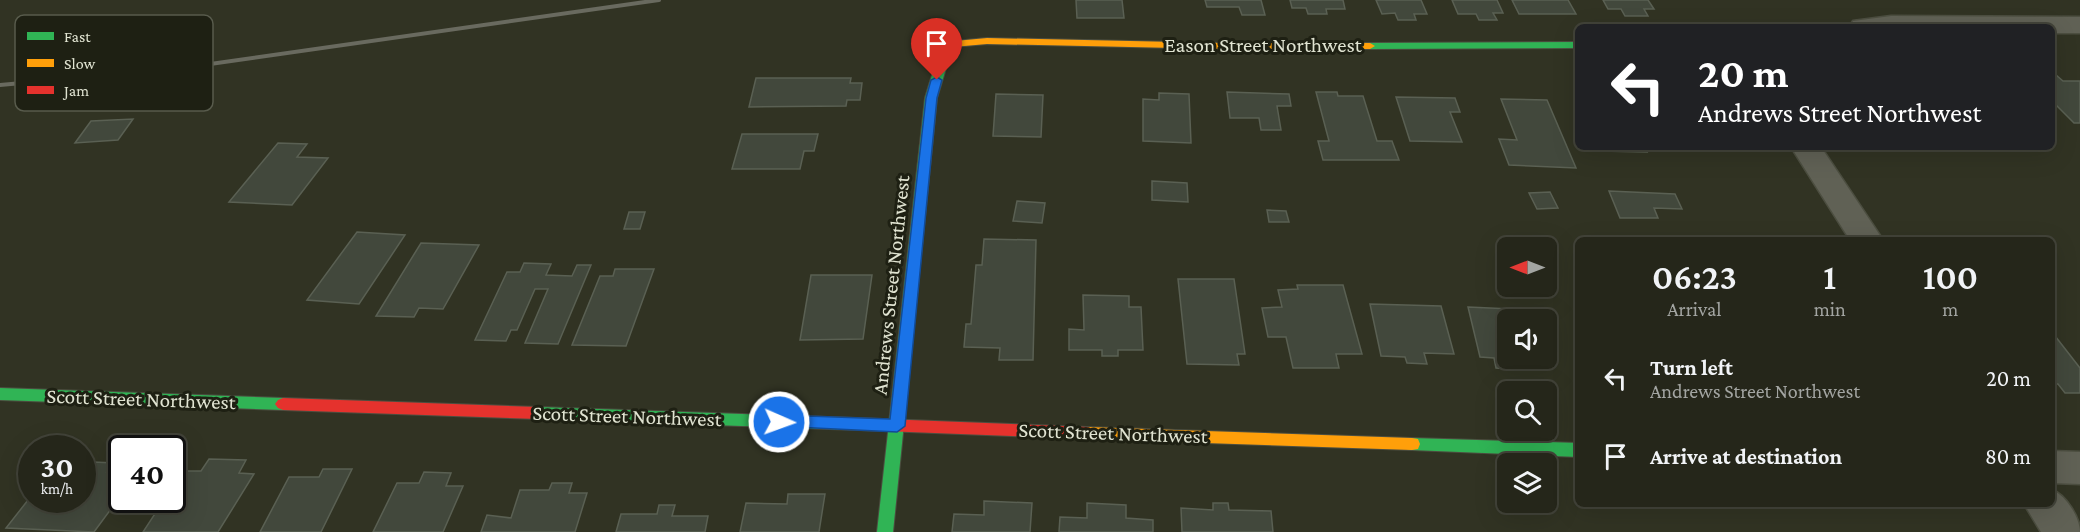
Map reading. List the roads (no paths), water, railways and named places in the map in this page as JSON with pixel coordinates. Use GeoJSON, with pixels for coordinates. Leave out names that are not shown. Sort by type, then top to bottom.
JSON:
{"type":"FeatureCollection","features":[{"type":"Feature","properties":{"kind":"street"},"geometry":{"type":"LineString","coordinates":[[2055,25],[2080,25]]}},
{"type":"Feature","properties":{"kind":"street","name":"Eason Street Northwest"},"geometry":{"type":"LineString","coordinates":[[948,44],[997,41],[1222,46],[1575,45]]}},
{"type":"Feature","properties":{"kind":"street","name":"Andrews Street Northwest"},"geometry":{"type":"LineString","coordinates":[[885,532],[931,98],[948,44]]}},
{"type":"Feature","properties":{"kind":"street"},"geometry":{"type":"LineString","coordinates":[[1808,150],[1865,237]]}},
{"type":"Feature","properties":{"kind":"street","name":"Scott Street Northwest"},"geometry":{"type":"LineString","coordinates":[[0,394],[1575,450]]}},
{"type":"Feature","properties":{"kind":"street"},"geometry":{"type":"LineString","coordinates":[[2055,466],[2080,468]]}},
{"type":"Feature","properties":{"kind":"street"},"geometry":{"type":"LineString","coordinates":[[2046,507],[2064,532]]}},
{"type":"Feature","properties":{"kind":"railway"},"geometry":{"type":"LineString","coordinates":[[213,64],[659,0]]}},
{"type":"Feature","properties":{"kind":"railway"},"geometry":{"type":"LineString","coordinates":[[0,85],[15,84]]}}]}
